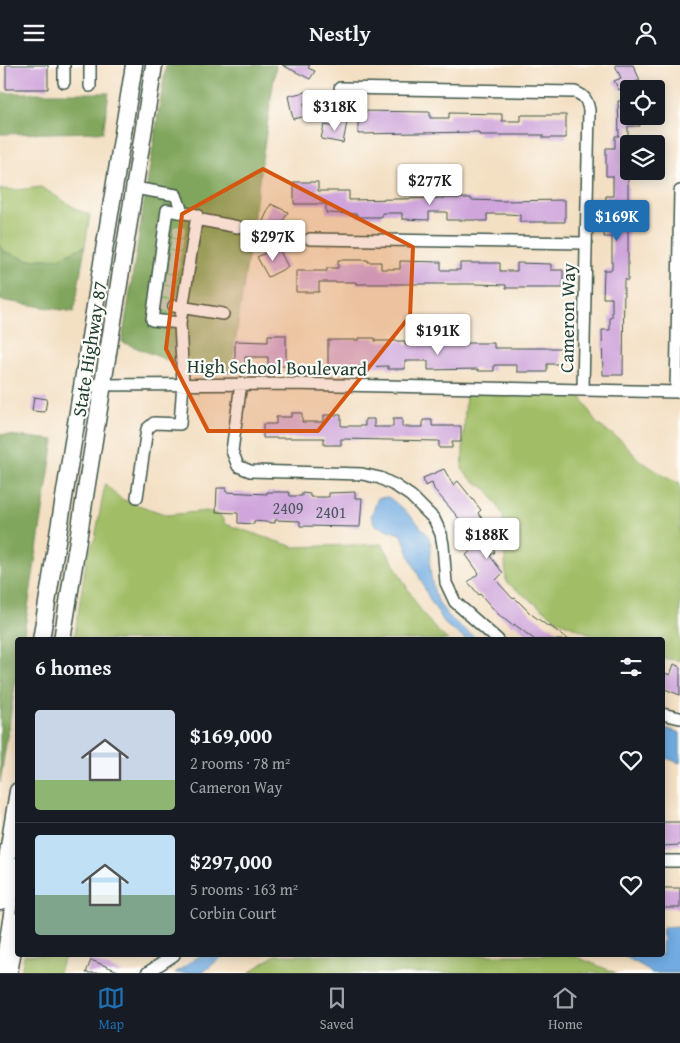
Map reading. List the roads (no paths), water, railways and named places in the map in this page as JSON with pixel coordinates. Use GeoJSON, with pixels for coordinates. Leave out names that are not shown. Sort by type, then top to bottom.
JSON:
{"type":"FeatureCollection","features":[{"type":"Feature","properties":{"kind":"highway"},"geometry":{"type":"LineString","coordinates":[[41,637],[134,65]]}},
{"type":"Feature","properties":{"kind":"highway","name":"State Highway 87"},"geometry":{"type":"LineString","coordinates":[[62,637],[154,66]]}},
{"type":"Feature","properties":{"kind":"highway"},"geometry":{"type":"LineString","coordinates":[[0,902],[15,810]]}},
{"type":"Feature","properties":{"kind":"highway"},"geometry":{"type":"LineString","coordinates":[[9,973],[15,938]]}},
{"type":"Feature","properties":{"kind":"street"},"geometry":{"type":"LineString","coordinates":[[64,65],[64,82]]}},
{"type":"Feature","properties":{"kind":"street"},"geometry":{"type":"LineString","coordinates":[[90,65],[90,86]]}},
{"type":"Feature","properties":{"kind":"street","name":"Cameron Way"},"geometry":{"type":"LineString","coordinates":[[340,88],[575,92],[585,98],[589,110],[583,389]]}},
{"type":"Feature","properties":{"kind":"street"},"geometry":{"type":"LineString","coordinates":[[134,189],[176,195],[182,212]]}},
{"type":"Feature","properties":{"kind":"street"},"geometry":{"type":"LineString","coordinates":[[678,392],[680,191]]}},
{"type":"Feature","properties":{"kind":"street"},"geometry":{"type":"LineString","coordinates":[[137,497],[147,429],[154,423],[180,424],[182,383],[180,323],[178,307],[183,276],[182,237],[167,209],[197,215],[196,219],[182,237],[163,267],[158,304],[152,320],[180,323]]}},
{"type":"Feature","properties":{"kind":"street"},"geometry":{"type":"LineString","coordinates":[[196,219],[238,227]]}},
{"type":"Feature","properties":{"kind":"street"},"geometry":{"type":"LineString","coordinates":[[310,239],[586,243]]}},
{"type":"Feature","properties":{"kind":"street"},"geometry":{"type":"LineString","coordinates":[[178,307],[223,315]]}},
{"type":"Feature","properties":{"kind":"street"},"geometry":{"type":"LineString","coordinates":[[241,383],[232,451],[238,467],[250,471],[362,474],[380,478],[396,486],[410,496],[434,519],[441,534],[446,583],[455,602],[495,637]]}},
{"type":"Feature","properties":{"kind":"street","name":"High School Boulevard"},"geometry":{"type":"LineString","coordinates":[[83,385],[241,383],[678,392]]}},
{"type":"Feature","properties":{"kind":"street"},"geometry":{"type":"LineString","coordinates":[[665,715],[680,718]]}},
{"type":"Feature","properties":{"kind":"street"},"geometry":{"type":"LineString","coordinates":[[665,861],[680,861]]}},
{"type":"Feature","properties":{"kind":"street"},"geometry":{"type":"LineString","coordinates":[[0,973],[15,881]]}},
{"type":"Feature","properties":{"kind":"street"},"geometry":{"type":"LineString","coordinates":[[147,973],[171,957]]}},
{"type":"Feature","properties":{"kind":"water"},"geometry":{"type":"Polygon","coordinates":[[[388,497],[424,530],[431,544],[430,564],[432,581],[439,602],[450,617],[474,637],[462,637],[446,625],[430,600],[402,535],[375,525],[371,516],[378,498],[388,497]]]}},
{"type":"Feature","properties":{"kind":"water"},"geometry":{"type":"Polygon","coordinates":[[[665,728],[680,733],[680,763],[665,758],[665,728]]]}},
{"type":"Feature","properties":{"kind":"water"},"geometry":{"type":"Polygon","coordinates":[[[680,926],[680,973],[651,973],[626,957],[665,957],[665,927],[680,926]]]}},
{"type":"Feature","properties":{"kind":"water"},"geometry":{"type":"Polygon","coordinates":[[[198,957],[222,957],[202,973],[175,973],[198,957]]]}},
{"type":"Feature","properties":{"kind":"tunnel"},"geometry":{"type":"LineString","coordinates":[[173,232],[185,234]]}},
{"type":"Feature","properties":{"kind":"tunnel"},"geometry":{"type":"LineString","coordinates":[[171,244],[183,246]]}},
{"type":"Feature","properties":{"kind":"tunnel"},"geometry":{"type":"LineString","coordinates":[[169,256],[181,258]]}},
{"type":"Feature","properties":{"kind":"tunnel"},"geometry":{"type":"LineString","coordinates":[[167,267],[180,269]]}},
{"type":"Feature","properties":{"kind":"tunnel"},"geometry":{"type":"LineString","coordinates":[[165,279],[178,281]]}},
{"type":"Feature","properties":{"kind":"tunnel"},"geometry":{"type":"LineString","coordinates":[[163,291],[176,293]]}},
{"type":"Feature","properties":{"kind":"tunnel"},"geometry":{"type":"LineString","coordinates":[[161,305],[174,306]]}}]}
